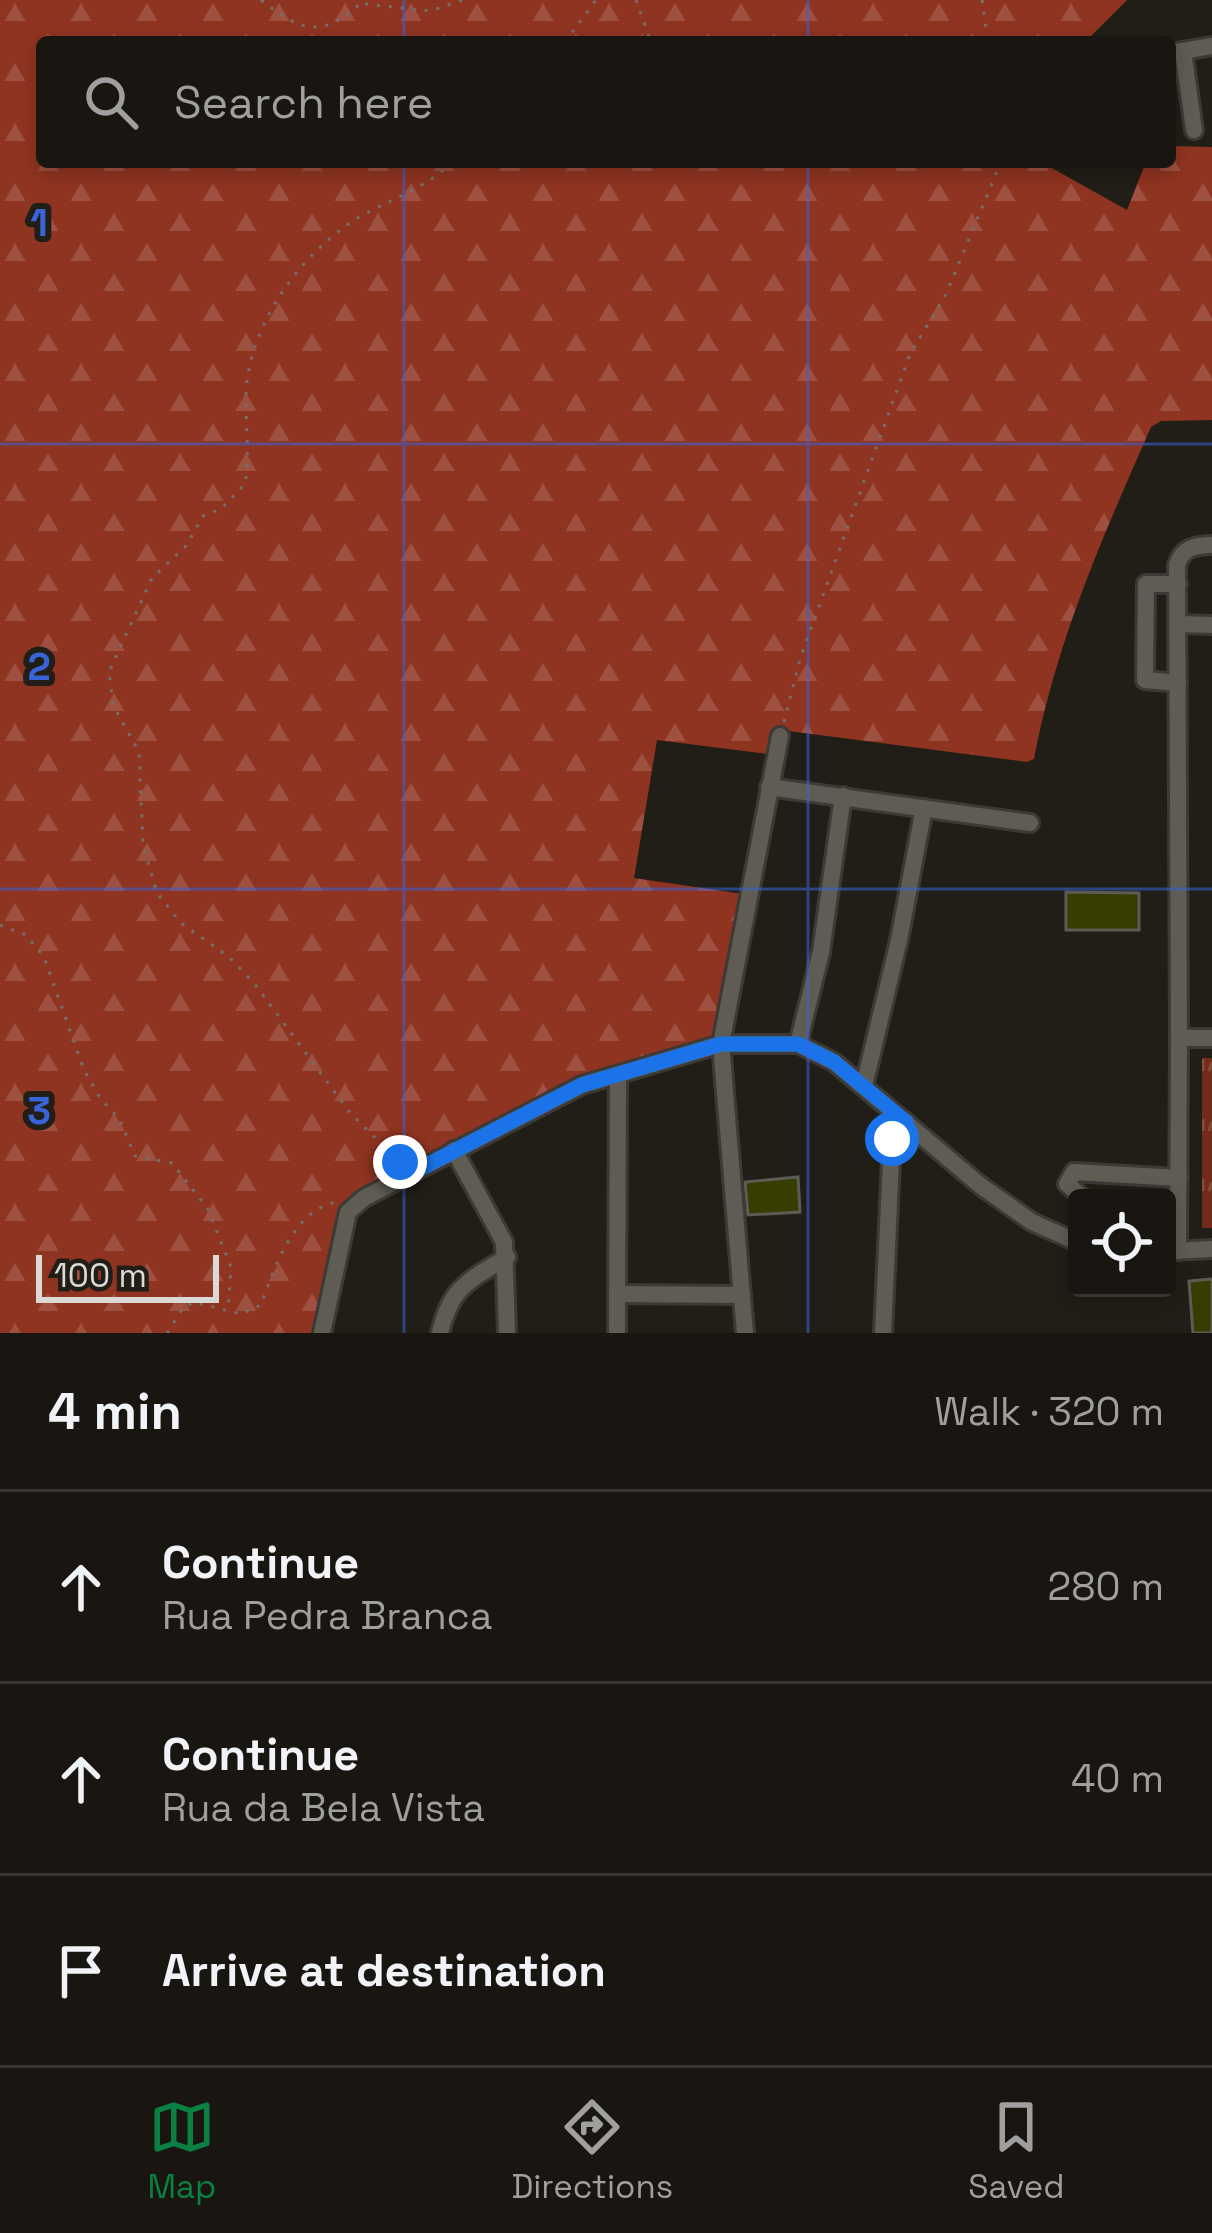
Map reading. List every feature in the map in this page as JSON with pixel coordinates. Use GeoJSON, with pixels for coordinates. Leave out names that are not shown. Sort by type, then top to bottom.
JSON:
{"type":"FeatureCollection","features":[{"type":"Feature","properties":{"kind":"street"},"geometry":{"type":"LineString","coordinates":[[1194,130],[1179,52],[1212,46]]}},
{"type":"Feature","properties":{"kind":"street"},"geometry":{"type":"LineString","coordinates":[[1176,1194],[1178,584],[1181,554],[1212,544]]}},
{"type":"Feature","properties":{"kind":"street"},"geometry":{"type":"LineString","coordinates":[[1178,584],[1146,584],[1145,680],[1178,682]]}},
{"type":"Feature","properties":{"kind":"street"},"geometry":{"type":"LineString","coordinates":[[1179,625],[1212,625]]}},
{"type":"Feature","properties":{"kind":"street"},"geometry":{"type":"LineString","coordinates":[[745,1333],[721,1044],[780,736]]}},
{"type":"Feature","properties":{"kind":"street"},"geometry":{"type":"LineString","coordinates":[[769,788],[1030,823]]}},
{"type":"Feature","properties":{"kind":"street"},"geometry":{"type":"LineString","coordinates":[[798,1044],[821,952],[843,796]]}},
{"type":"Feature","properties":{"kind":"street"},"geometry":{"type":"LineString","coordinates":[[864,1086],[924,808]]}},
{"type":"Feature","properties":{"kind":"street"},"geometry":{"type":"LineString","coordinates":[[1179,1038],[1212,1038]]}},
{"type":"Feature","properties":{"kind":"street"},"geometry":{"type":"LineString","coordinates":[[322,1333],[348,1212],[364,1198],[553,1097],[721,1044],[798,1044],[834,1062],[981,1186],[1032,1222],[1068,1238]]}},
{"type":"Feature","properties":{"kind":"street"},"geometry":{"type":"LineString","coordinates":[[617,1333],[618,1075]]}},
{"type":"Feature","properties":{"kind":"street"},"geometry":{"type":"LineString","coordinates":[[883,1333],[892,1139],[906,1122]]}},
{"type":"Feature","properties":{"kind":"street"},"geometry":{"type":"LineString","coordinates":[[454,1150],[504,1242],[507,1333]]}},
{"type":"Feature","properties":{"kind":"street"},"geometry":{"type":"LineString","coordinates":[[1073,1189],[1067,1184],[1074,1172],[1179,1178]]}},
{"type":"Feature","properties":{"kind":"street"},"geometry":{"type":"LineString","coordinates":[[1176,1251],[1212,1249]]}},
{"type":"Feature","properties":{"kind":"street"},"geometry":{"type":"LineString","coordinates":[[440,1333],[446,1306],[458,1288],[507,1256]]}},
{"type":"Feature","properties":{"kind":"street"},"geometry":{"type":"LineString","coordinates":[[617,1294],[742,1295]]}},
{"type":"Feature","properties":{"kind":"path"},"geometry":{"type":"LineString","coordinates":[[261,0],[292,24],[316,29],[363,2],[430,11],[463,0]]}},
{"type":"Feature","properties":{"kind":"path"},"geometry":{"type":"LineString","coordinates":[[569,36],[596,0]]}},
{"type":"Feature","properties":{"kind":"path"},"geometry":{"type":"LineString","coordinates":[[636,0],[649,36]]}},
{"type":"Feature","properties":{"kind":"path"},"geometry":{"type":"LineString","coordinates":[[982,0],[987,36]]}},
{"type":"Feature","properties":{"kind":"path"},"geometry":{"type":"LineString","coordinates":[[410,1174],[351,1114],[254,983],[229,956],[181,923],[158,892],[143,845],[140,752],[112,705],[109,672],[152,578],[186,546],[203,516],[221,508],[245,484],[249,368],[271,310],[296,274],[332,237],[446,168]]}},
{"type":"Feature","properties":{"kind":"path"},"geometry":{"type":"LineString","coordinates":[[780,736],[800,659],[910,354],[946,294],[998,168]]}},
{"type":"Feature","properties":{"kind":"path"},"geometry":{"type":"LineString","coordinates":[[0,926],[26,935],[44,957],[84,1070],[120,1120],[135,1156],[172,1163],[208,1209],[231,1267],[228,1310]]}},
{"type":"Feature","properties":{"kind":"path"},"geometry":{"type":"LineString","coordinates":[[167,1333],[183,1308],[194,1302],[241,1314],[261,1305],[271,1275],[305,1220],[326,1203],[364,1198]]}},
{"type":"Feature","properties":{"kind":"green space"},"geometry":{"type":"Polygon","coordinates":[[[0,0],[1127,0],[1091,36],[36,36],[36,168],[1052,168],[1127,210],[1144,168],[1176,168],[1176,146],[1212,147],[1212,420],[1161,421],[1151,427],[1068,631],[1034,759],[1027,762],[773,729],[767,754],[657,740],[634,878],[743,894],[720,1027],[713,1038],[557,1086],[345,1201],[313,1333],[0,1333],[0,0]]]}},
{"type":"Feature","properties":{"kind":"green space"},"geometry":{"type":"Polygon","coordinates":[[[1202,1058],[1212,1058],[1212,1228],[1202,1228],[1202,1058]]]}},
{"type":"Feature","properties":{"kind":"building"},"geometry":{"type":"Polygon","coordinates":[[[1066,892],[1139,893],[1139,930],[1066,930],[1066,892]]]}},
{"type":"Feature","properties":{"kind":"building"},"geometry":{"type":"Polygon","coordinates":[[[798,1177],[800,1212],[748,1215],[745,1182],[798,1177]]]}},
{"type":"Feature","properties":{"kind":"building"},"geometry":{"type":"Polygon","coordinates":[[[1212,1279],[1212,1333],[1193,1333],[1189,1281],[1212,1279]]]}},
{"type":"Feature","properties":{"kind":"route"},"geometry":{"type":"LineString","coordinates":[[400,1162],[410,1174],[553,1097],[721,1044],[798,1044],[834,1062],[906,1122],[892,1139]]}}]}
